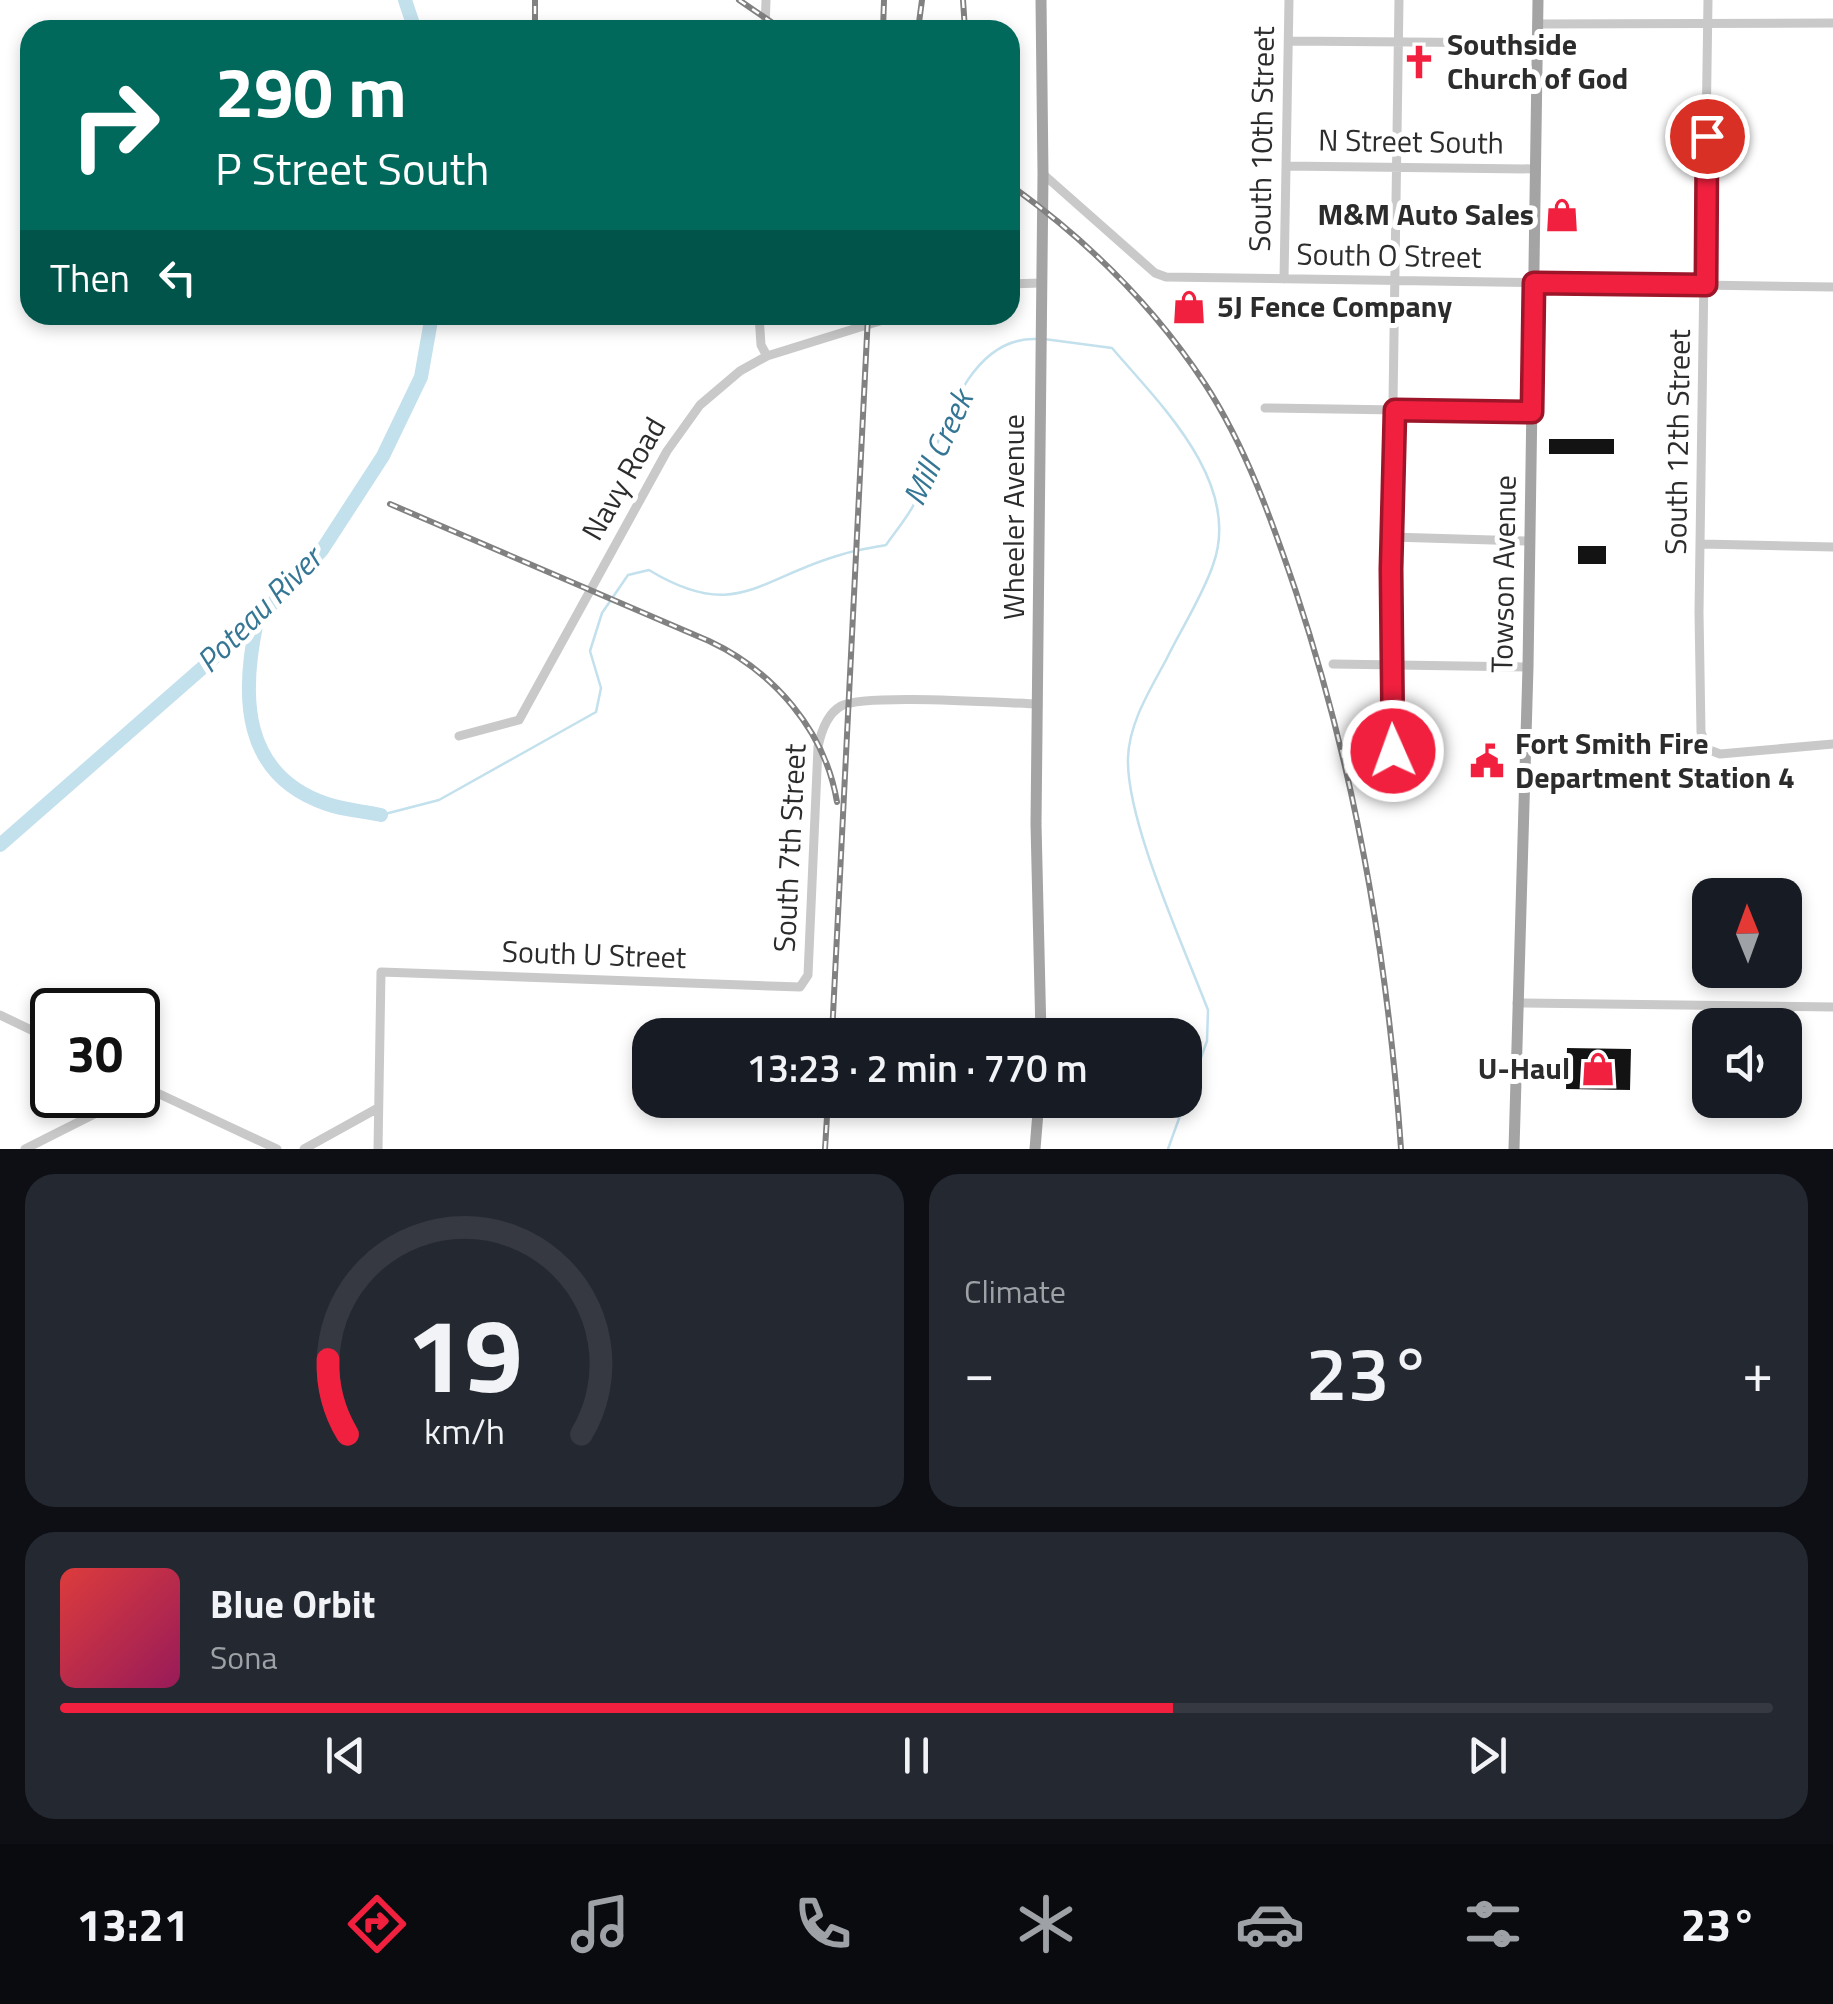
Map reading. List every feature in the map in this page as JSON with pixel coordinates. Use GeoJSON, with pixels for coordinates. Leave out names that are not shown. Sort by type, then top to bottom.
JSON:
{"type":"FeatureCollection","features":[{"type":"Feature","properties":{"kind":"main road","name":"Wheeler Avenue"},"geometry":{"type":"LineString","coordinates":[[1041,0],[1041,1018]]}},
{"type":"Feature","properties":{"kind":"main road","name":"Towson Avenue"},"geometry":{"type":"LineString","coordinates":[[1514,1149],[1528,667],[1538,0]]}},
{"type":"Feature","properties":{"kind":"main road"},"geometry":{"type":"LineString","coordinates":[[1035,1149],[1038,1118]]}},
{"type":"Feature","properties":{"kind":"street","name":"South 10th Street"},"geometry":{"type":"LineString","coordinates":[[1284,279],[1290,0]]}},
{"type":"Feature","properties":{"kind":"street"},"geometry":{"type":"LineString","coordinates":[[1393,751],[1391,538],[1400,0]]}},
{"type":"Feature","properties":{"kind":"street","name":"South 12th Street"},"geometry":{"type":"LineString","coordinates":[[1708,0],[1702,732],[1705,746],[1720,754],[1833,744]]}},
{"type":"Feature","properties":{"kind":"street"},"geometry":{"type":"LineString","coordinates":[[1538,24],[1833,23]]}},
{"type":"Feature","properties":{"kind":"street"},"geometry":{"type":"LineString","coordinates":[[1289,41],[1537,43]]}},
{"type":"Feature","properties":{"kind":"street","name":"N Street South"},"geometry":{"type":"LineString","coordinates":[[1286,166],[1535,168]]}},
{"type":"Feature","properties":{"kind":"street","name":"South O Street"},"geometry":{"type":"LineString","coordinates":[[1043,174],[1160,276],[1833,287]]}},
{"type":"Feature","properties":{"kind":"street"},"geometry":{"type":"LineString","coordinates":[[1020,284],[1041,283]]}},
{"type":"Feature","properties":{"kind":"street"},"geometry":{"type":"LineString","coordinates":[[760,325],[766,356]]}},
{"type":"Feature","properties":{"kind":"street","name":"Navy Road"},"geometry":{"type":"LineString","coordinates":[[459,736],[518,720],[675,438],[717,389],[766,356],[866,325]]}},
{"type":"Feature","properties":{"kind":"street"},"geometry":{"type":"LineString","coordinates":[[1265,408],[1532,412]]}},
{"type":"Feature","properties":{"kind":"street"},"geometry":{"type":"LineString","coordinates":[[1391,538],[1530,540]]}},
{"type":"Feature","properties":{"kind":"street"},"geometry":{"type":"LineString","coordinates":[[1702,544],[1833,547]]}},
{"type":"Feature","properties":{"kind":"street"},"geometry":{"type":"LineString","coordinates":[[1333,664],[1528,667]]}},
{"type":"Feature","properties":{"kind":"street","name":"South 7th Street"},"geometry":{"type":"LineString","coordinates":[[804,985],[809,959],[818,747],[832,715],[840,706],[869,700],[1038,704]]}},
{"type":"Feature","properties":{"kind":"street","name":"South U Street"},"geometry":{"type":"LineString","coordinates":[[378,1108],[380,972],[776,988],[804,985]]}},
{"type":"Feature","properties":{"kind":"street"},"geometry":{"type":"LineString","coordinates":[[1517,1004],[1833,1007]]}},
{"type":"Feature","properties":{"kind":"street"},"geometry":{"type":"LineString","coordinates":[[0,1014],[30,1029]]}},
{"type":"Feature","properties":{"kind":"street"},"geometry":{"type":"LineString","coordinates":[[160,1098],[277,1149]]}},
{"type":"Feature","properties":{"kind":"street"},"geometry":{"type":"LineString","coordinates":[[304,1149],[378,1108],[378,1149]]}},
{"type":"Feature","properties":{"kind":"street"},"geometry":{"type":"LineString","coordinates":[[25,1149],[83,1118]]}},
{"type":"Feature","properties":{"kind":"building"},"geometry":{"type":"Polygon","coordinates":[[[1549,439],[1614,439],[1614,454],[1549,454],[1549,439]]]}},
{"type":"Feature","properties":{"kind":"building"},"geometry":{"type":"Polygon","coordinates":[[[1578,546],[1606,546],[1606,564],[1578,564],[1578,546]]]}},
{"type":"Feature","properties":{"kind":"building","name":"U-Haul"},"geometry":{"type":"Polygon","coordinates":[[[1567,1048],[1631,1049],[1630,1090],[1566,1089],[1567,1048]]]}},
{"type":"Feature","properties":{"kind":"waterway","name":"Poteau River"},"geometry":{"type":"LineString","coordinates":[[405,0],[412,20]]}},
{"type":"Feature","properties":{"kind":"waterway","name":"Poteau River"},"geometry":{"type":"LineString","coordinates":[[0,845],[257,620],[322,550],[383,456],[421,377],[430,325]]}},
{"type":"Feature","properties":{"kind":"waterway","name":"Mill Creek"},"geometry":{"type":"LineString","coordinates":[[381,815],[439,800],[596,712],[601,688],[590,651],[602,613],[628,575],[649,570],[679,586],[726,595],[767,584],[840,555],[886,545],[913,506],[943,429],[970,377],[988,357],[1010,343],[1036,339]]}},
{"type":"Feature","properties":{"kind":"waterway","name":"Mill Creek"},"geometry":{"type":"LineString","coordinates":[[1044,339],[1112,348],[1173,419],[1207,475],[1216,504],[1219,534],[1213,565],[1141,707],[1128,758],[1136,815],[1146,849],[1208,1010],[1207,1041],[1168,1149]]}},
{"type":"Feature","properties":{"kind":"waterway","name":"Mill Creek"},"geometry":{"type":"LineString","coordinates":[[257,621],[249,704],[263,753],[278,774],[299,791],[333,806],[381,815]]}},
{"type":"Feature","properties":{"kind":"railway"},"geometry":{"type":"LineString","coordinates":[[535,0],[535,20]]}},
{"type":"Feature","properties":{"kind":"railway"},"geometry":{"type":"LineString","coordinates":[[739,0],[768,20]]}},
{"type":"Feature","properties":{"kind":"railway"},"geometry":{"type":"LineString","coordinates":[[883,20],[884,0]]}},
{"type":"Feature","properties":{"kind":"railway"},"geometry":{"type":"LineString","coordinates":[[919,20],[922,0]]}},
{"type":"Feature","properties":{"kind":"railway"},"geometry":{"type":"LineString","coordinates":[[963,0],[964,20]]}},
{"type":"Feature","properties":{"kind":"railway"},"geometry":{"type":"LineString","coordinates":[[1020,193],[1092,251],[1163,327],[1220,408],[1257,485],[1317,660],[1352,798],[1388,1007],[1401,1149]]}},
{"type":"Feature","properties":{"kind":"railway"},"geometry":{"type":"LineString","coordinates":[[833,1018],[868,325]]}},
{"type":"Feature","properties":{"kind":"railway"},"geometry":{"type":"LineString","coordinates":[[390,504],[732,654],[774,686],[808,727],[831,776],[837,802]]}},
{"type":"Feature","properties":{"kind":"railway"},"geometry":{"type":"LineString","coordinates":[[825,1149],[827,1118]]}},
{"type":"Feature","properties":{"kind":"place","name":"Southside Church of God"},"geometry":{"type":"Point","coordinates":[1419,62]}},
{"type":"Feature","properties":{"kind":"place","name":"M&M Auto Sales"},"geometry":{"type":"Point","coordinates":[1562,215]}},
{"type":"Feature","properties":{"kind":"place","name":"5J Fence Company"},"geometry":{"type":"Point","coordinates":[1189,307]}},
{"type":"Feature","properties":{"kind":"place","name":"Fort Smith Fire Department Station 4"},"geometry":{"type":"Point","coordinates":[1487,761]}},
{"type":"Feature","properties":{"kind":"place","name":"U-Haul"},"geometry":{"type":"Point","coordinates":[1598,1069]}},
{"type":"Feature","properties":{"kind":"route"},"geometry":{"type":"LineString","coordinates":[[1393,751],[1390,664],[1395,410],[1532,412],[1534,283],[1706,285],[1707,136]]}}]}
